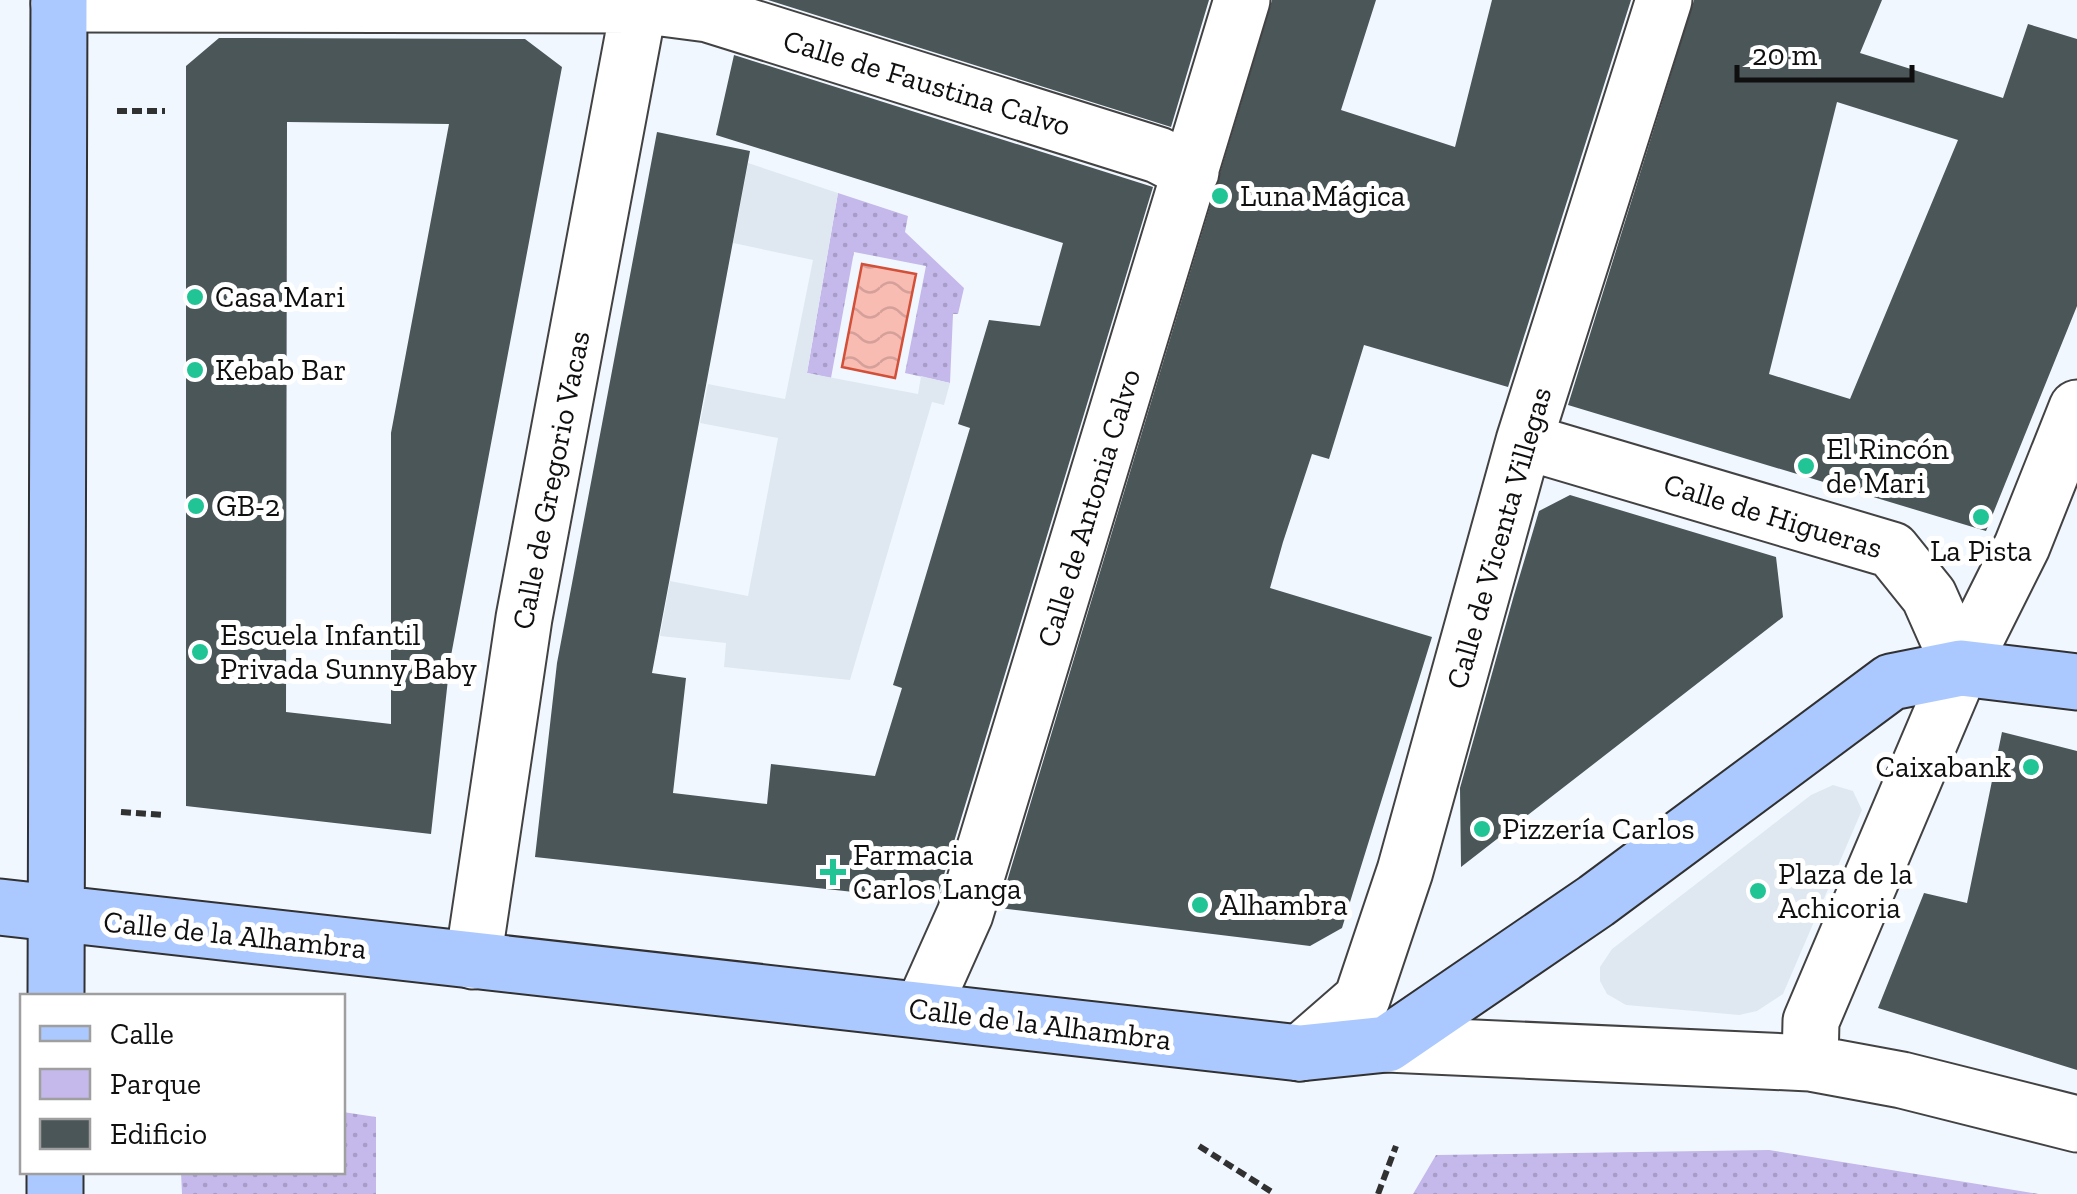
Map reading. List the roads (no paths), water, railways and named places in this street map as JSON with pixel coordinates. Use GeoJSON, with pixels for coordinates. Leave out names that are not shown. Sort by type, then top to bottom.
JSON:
{"type":"FeatureCollection","features":[{"type":"Feature","properties":{"kind":"main road"},"geometry":{"type":"LineString","coordinates":[[56,994],[58,2]]}},
{"type":"Feature","properties":{"kind":"main road"},"geometry":{"type":"LineString","coordinates":[[1386,1044],[1596,901],[1891,682],[1961,668],[2077,682]]}},
{"type":"Feature","properties":{"kind":"main road","name":"Calle de la Alhambra"},"geometry":{"type":"LineString","coordinates":[[0,907],[1300,1053],[1386,1044]]}},
{"type":"Feature","properties":{"kind":"street","name":"Calle de Antonia Calvo"},"geometry":{"type":"LineString","coordinates":[[922,1010],[965,914],[1242,0]]}},
{"type":"Feature","properties":{"kind":"street","name":"Calle de Vicenta Villegas"},"geometry":{"type":"LineString","coordinates":[[1300,1053],[1362,999],[1405,871],[1524,441],[1664,0]]}},
{"type":"Feature","properties":{"kind":"street","name":"Calle de Faustina Calvo"},"geometry":{"type":"LineString","coordinates":[[58,2],[640,2],[708,14],[1158,155],[1191,172]]}},
{"type":"Feature","properties":{"kind":"street","name":"Calle de Gregorio Vacas"},"geometry":{"type":"LineString","coordinates":[[473,961],[524,618],[640,2]]}},
{"type":"Feature","properties":{"kind":"street"},"geometry":{"type":"LineString","coordinates":[[1810,1063],[1811,1022],[1961,668],[2022,546],[2077,408]]}},
{"type":"Feature","properties":{"kind":"street","name":"Calle de Higueras"},"geometry":{"type":"LineString","coordinates":[[1524,441],[1892,550],[1929,596],[1961,668]]}},
{"type":"Feature","properties":{"kind":"street","name":"Calle de la Alhambra"},"geometry":{"type":"LineString","coordinates":[[1386,1044],[1810,1063],[1902,1080],[2077,1124]]}},
{"type":"Feature","properties":{"kind":"water"},"geometry":{"type":"Polygon","coordinates":[[[862,264],[916,274],[895,378],[842,367],[862,264]]]}},
{"type":"Feature","properties":{"kind":"place","name":"Luna Mágica"},"geometry":{"type":"Point","coordinates":[1220,196]}},
{"type":"Feature","properties":{"kind":"place","name":"Casa Mari"},"geometry":{"type":"Point","coordinates":[195,297]}},
{"type":"Feature","properties":{"kind":"place","name":"Kebab Bar"},"geometry":{"type":"Point","coordinates":[195,370]}},
{"type":"Feature","properties":{"kind":"place","name":"El Rincón de Mari"},"geometry":{"type":"Point","coordinates":[1806,466]}},
{"type":"Feature","properties":{"kind":"place","name":"GB-2"},"geometry":{"type":"Point","coordinates":[196,506]}},
{"type":"Feature","properties":{"kind":"place","name":"La Pista"},"geometry":{"type":"Point","coordinates":[1981,517]}},
{"type":"Feature","properties":{"kind":"place","name":"Escuela Infantil Privada Sunny Baby"},"geometry":{"type":"Point","coordinates":[200,652]}},
{"type":"Feature","properties":{"kind":"place","name":"Caixabank"},"geometry":{"type":"Point","coordinates":[2031,767]}},
{"type":"Feature","properties":{"kind":"place","name":"Pizzería Carlos"},"geometry":{"type":"Point","coordinates":[1482,829]}},
{"type":"Feature","properties":{"kind":"place","name":"Farmacia Carlos Langa"},"geometry":{"type":"Point","coordinates":[833,872]}},
{"type":"Feature","properties":{"kind":"place","name":"Plaza de la Achicoria"},"geometry":{"type":"Point","coordinates":[1758,891]}},
{"type":"Feature","properties":{"kind":"place","name":"Alhambra"},"geometry":{"type":"Point","coordinates":[1200,905]}}]}
